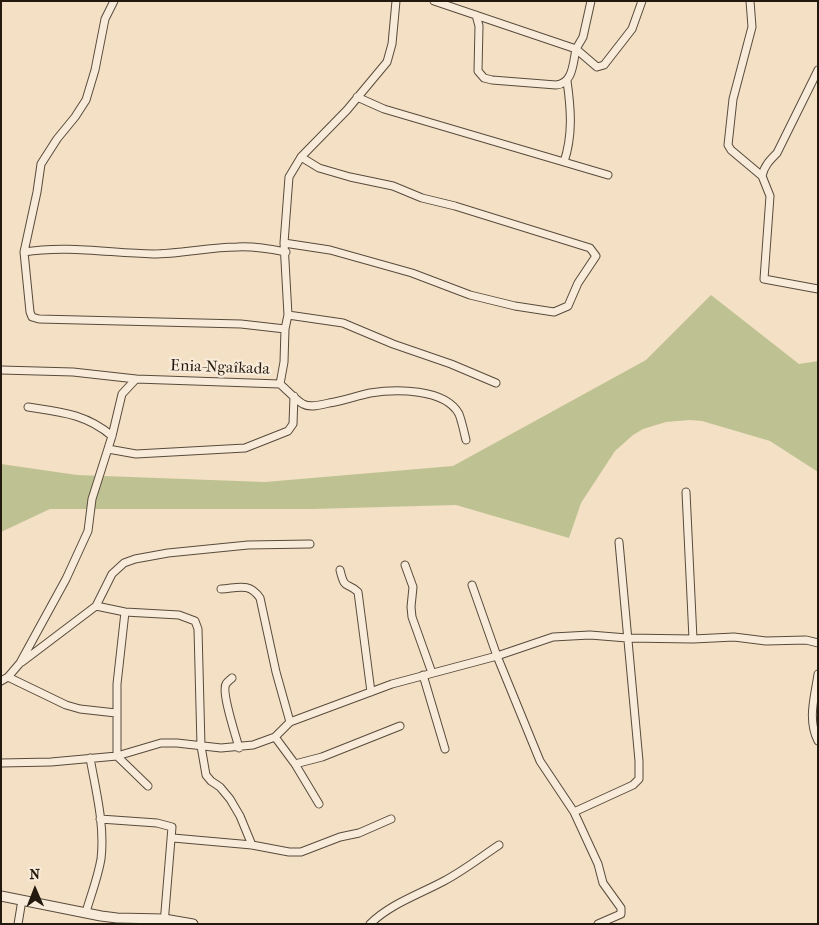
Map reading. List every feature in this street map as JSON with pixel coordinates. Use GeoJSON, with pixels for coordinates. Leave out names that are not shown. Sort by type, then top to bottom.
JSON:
{"type":"FeatureCollection","features":[{"type":"Feature","properties":{"kind":"street"},"geometry":{"type":"LineString","coordinates":[[114,1],[105,19],[95,70],[86,100],[76,117],[57,139],[41,164],[24,252],[32,317],[39,320],[240,324],[285,329]]}},
{"type":"Feature","properties":{"kind":"street","name":"Enia-Ngaîkada"},"geometry":{"type":"LineString","coordinates":[[1,370],[73,372],[136,379],[280,384],[288,315],[284,243],[289,177],[301,157],[347,110],[387,62],[392,44],[396,1]]}},
{"type":"Feature","properties":{"kind":"street"},"geometry":{"type":"LineString","coordinates":[[434,1],[576,49],[597,67],[604,65],[632,30],[642,1]]}},
{"type":"Feature","properties":{"kind":"street"},"geometry":{"type":"LineString","coordinates":[[476,15],[479,26],[478,71],[484,78],[561,85],[570,76],[576,49],[584,37],[591,1]]}},
{"type":"Feature","properties":{"kind":"street"},"geometry":{"type":"LineString","coordinates":[[750,1],[752,27],[733,98],[727,139],[728,145],[731,150],[762,176],[770,196],[764,279],[818,289]]}},
{"type":"Feature","properties":{"kind":"street"},"geometry":{"type":"LineString","coordinates":[[762,176],[763,170],[777,153],[818,70]]}},
{"type":"Feature","properties":{"kind":"street"},"geometry":{"type":"LineString","coordinates":[[564,162],[568,150],[571,125],[571,104],[567,81]]}},
{"type":"Feature","properties":{"kind":"street"},"geometry":{"type":"LineString","coordinates":[[358,97],[384,109],[608,175]]}},
{"type":"Feature","properties":{"kind":"street"},"geometry":{"type":"LineString","coordinates":[[284,243],[330,250],[412,273],[470,295],[554,312],[568,306],[578,283],[596,256],[590,248],[455,206],[422,198],[393,186],[319,168],[301,157]]}},
{"type":"Feature","properties":{"kind":"street"},"geometry":{"type":"LineString","coordinates":[[24,252],[43,249],[156,254],[236,247],[265,248],[286,252]]}},
{"type":"Feature","properties":{"kind":"street"},"geometry":{"type":"LineString","coordinates":[[288,315],[343,323],[496,383]]}},
{"type":"Feature","properties":{"kind":"street"},"geometry":{"type":"LineString","coordinates":[[20,664],[66,579],[88,531],[92,499],[112,436],[122,394],[136,379]]}},
{"type":"Feature","properties":{"kind":"street"},"geometry":{"type":"LineString","coordinates":[[280,384],[303,404],[314,406],[343,401],[369,393],[390,391],[419,392],[435,396],[450,403],[458,414],[466,440]]}},
{"type":"Feature","properties":{"kind":"street"},"geometry":{"type":"LineString","coordinates":[[108,450],[136,454],[245,448],[288,431],[293,424],[294,396]]}},
{"type":"Feature","properties":{"kind":"street"},"geometry":{"type":"LineString","coordinates":[[28,407],[62,412],[82,418],[100,426],[112,436]]}},
{"type":"Feature","properties":{"kind":"street"},"geometry":{"type":"LineString","coordinates":[[686,492],[693,639]]}},
{"type":"Feature","properties":{"kind":"street"},"geometry":{"type":"LineString","coordinates":[[574,812],[633,785],[639,780],[639,761],[619,542]]}},
{"type":"Feature","properties":{"kind":"street"},"geometry":{"type":"LineString","coordinates":[[116,713],[80,709],[66,705],[4,679],[20,664],[96,606],[112,574],[124,563],[168,553],[248,545],[310,544]]}},
{"type":"Feature","properties":{"kind":"street"},"geometry":{"type":"LineString","coordinates":[[405,564],[413,587],[410,607],[412,617],[432,673]]}},
{"type":"Feature","properties":{"kind":"street"},"geometry":{"type":"LineString","coordinates":[[340,570],[346,586],[356,589],[358,592],[371,692]]}},
{"type":"Feature","properties":{"kind":"street"},"geometry":{"type":"LineString","coordinates":[[472,585],[497,656],[540,761],[574,812],[598,864],[603,883],[622,911],[621,914],[598,924]]}},
{"type":"Feature","properties":{"kind":"street"},"geometry":{"type":"LineString","coordinates":[[221,589],[247,587],[254,590],[260,598],[276,672],[290,722]]}},
{"type":"Feature","properties":{"kind":"street"},"geometry":{"type":"LineString","coordinates":[[96,606],[125,612],[178,615],[195,621],[198,629],[201,746],[206,775],[230,799],[240,816],[252,845]]}},
{"type":"Feature","properties":{"kind":"street"},"geometry":{"type":"LineString","coordinates":[[125,612],[117,684],[117,756],[148,786]]}},
{"type":"Feature","properties":{"kind":"street"},"geometry":{"type":"LineString","coordinates":[[1,763],[51,762],[117,756],[161,743],[221,748],[239,748],[253,745],[275,737],[290,722],[371,692],[423,675],[497,656],[553,637],[590,635],[627,638],[693,639],[734,637],[818,642]]}},
{"type":"Feature","properties":{"kind":"street"},"geometry":{"type":"LineString","coordinates":[[818,674],[811,715],[818,741]]}},
{"type":"Feature","properties":{"kind":"street"},"geometry":{"type":"LineString","coordinates":[[423,675],[445,748]]}},
{"type":"Feature","properties":{"kind":"street"},"geometry":{"type":"LineString","coordinates":[[232,678],[226,684],[225,689],[227,704],[239,748]]}},
{"type":"Feature","properties":{"kind":"street"},"geometry":{"type":"LineString","coordinates":[[295,764],[322,758],[400,726]]}},
{"type":"Feature","properties":{"kind":"street"},"geometry":{"type":"LineString","coordinates":[[275,737],[295,764],[319,804]]}},
{"type":"Feature","properties":{"kind":"street"},"geometry":{"type":"LineString","coordinates":[[86,912],[100,860],[100,819],[90,758]]}},
{"type":"Feature","properties":{"kind":"street"},"geometry":{"type":"LineString","coordinates":[[100,819],[172,827],[164,921]]}},
{"type":"Feature","properties":{"kind":"street"},"geometry":{"type":"LineString","coordinates":[[172,838],[252,845],[288,852],[301,852],[340,837],[359,833],[391,820]]}},
{"type":"Feature","properties":{"kind":"street"},"geometry":{"type":"LineString","coordinates":[[370,924],[376,918],[408,899],[446,880],[499,845]]}},
{"type":"Feature","properties":{"kind":"street"},"geometry":{"type":"LineString","coordinates":[[1,896],[86,912],[116,921],[164,921],[193,924]]}},
{"type":"Feature","properties":{"kind":"street"},"geometry":{"type":"LineString","coordinates":[[18,924],[22,900]]}},
{"type":"Feature","properties":{"kind":"green space"},"geometry":{"type":"Polygon","coordinates":[[[711,295],[799,364],[818,361],[818,472],[770,441],[702,421],[690,420],[666,422],[643,429],[615,451],[581,503],[569,538],[456,505],[312,509],[50,509],[1,532],[1,464],[77,475],[265,482],[453,466],[646,360],[711,295]]]}}]}
